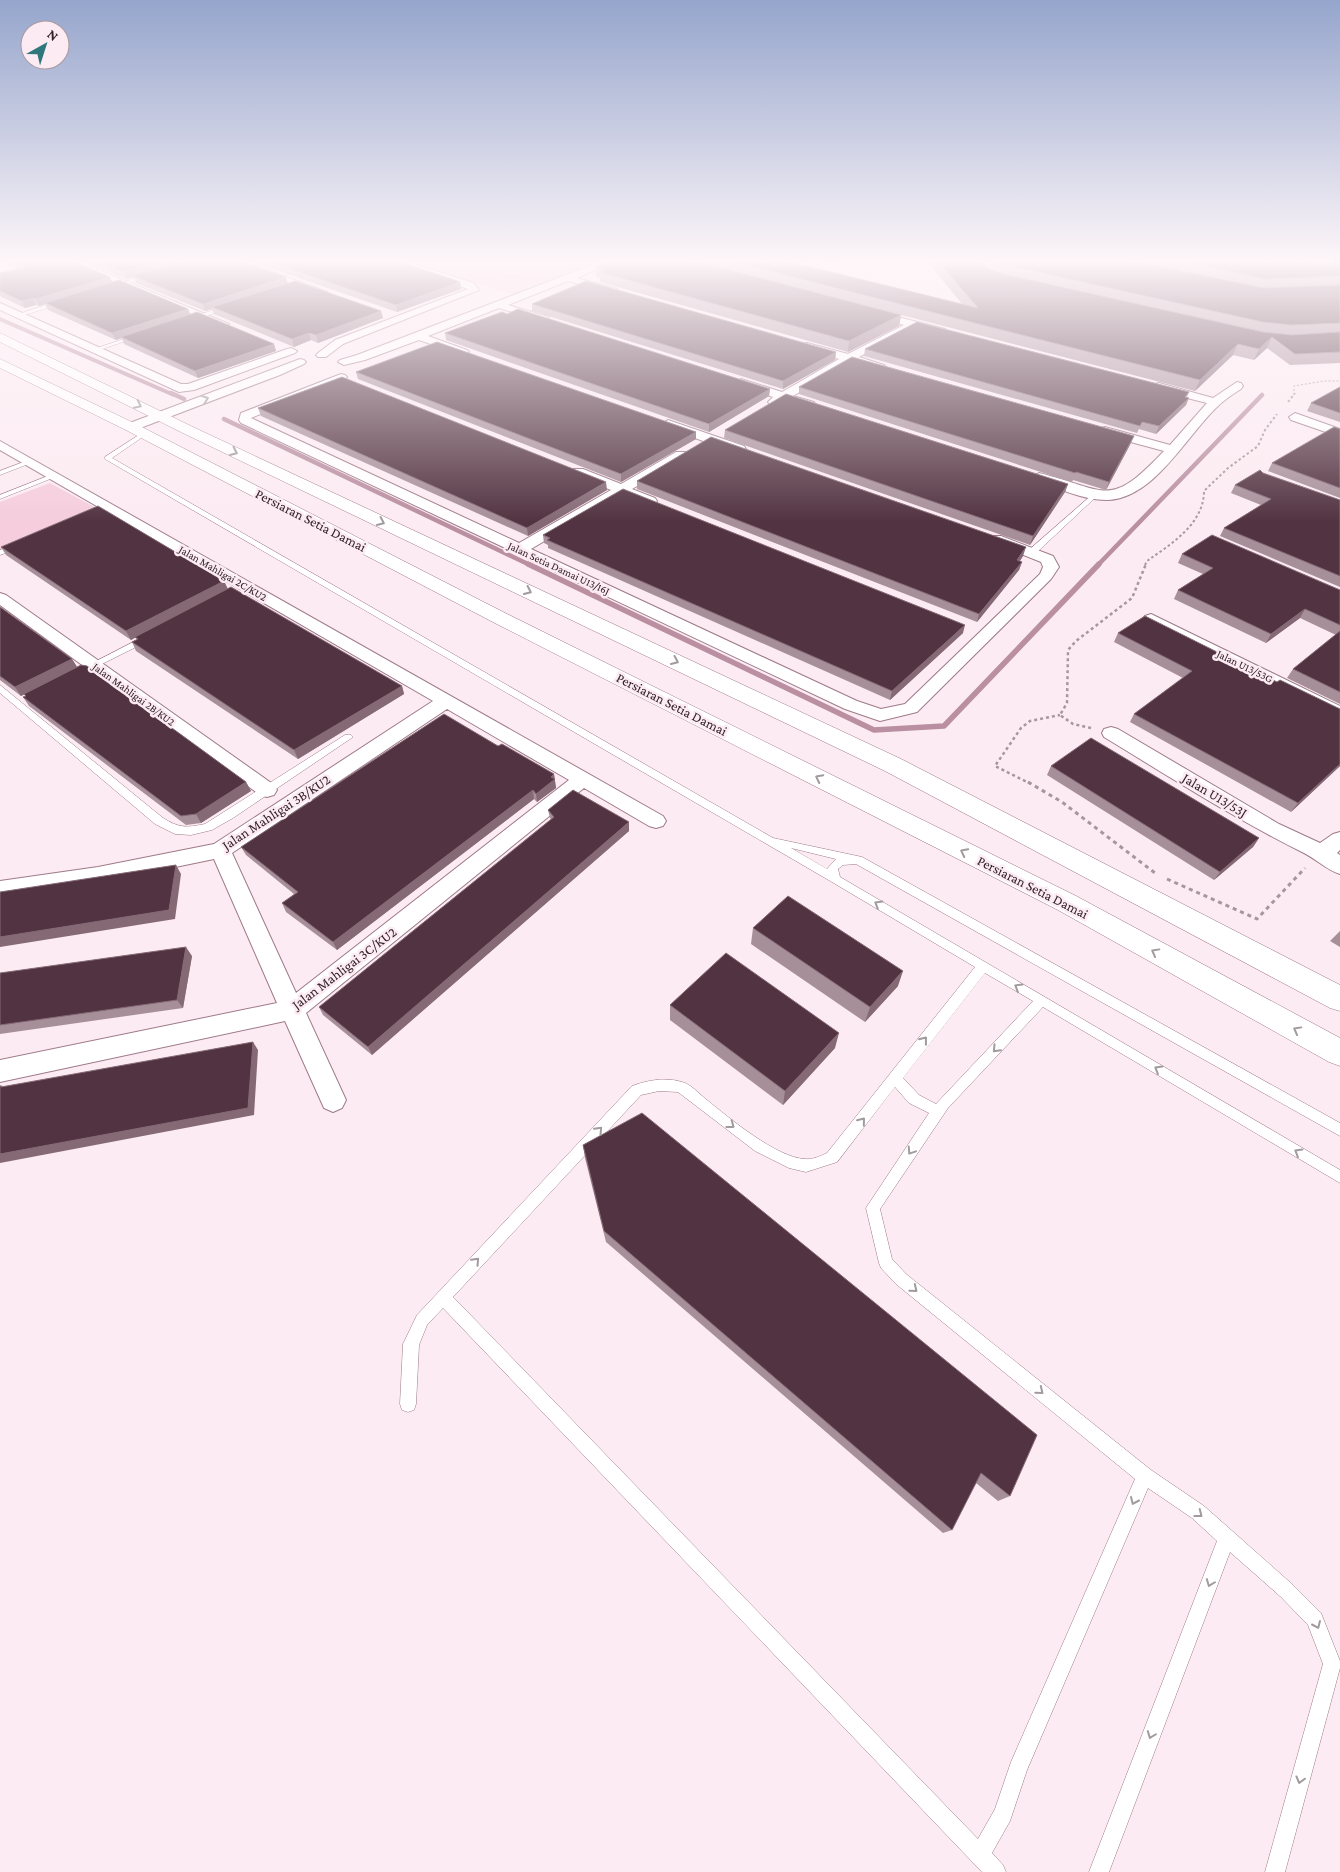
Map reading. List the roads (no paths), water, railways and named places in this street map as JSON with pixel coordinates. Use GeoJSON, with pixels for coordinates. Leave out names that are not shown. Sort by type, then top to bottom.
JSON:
{"type":"FeatureCollection","features":[{"type":"Feature","properties":{"kind":"street","name":"Persiaran Setia Damai"},"geometry":{"type":"LineString","coordinates":[[22,347],[180,421],[894,765],[1340,999]]}},
{"type":"Feature","properties":{"kind":"street"},"geometry":{"type":"LineString","coordinates":[[88,347],[177,387],[190,387],[290,351]]}},
{"type":"Feature","properties":{"kind":"street"},"geometry":{"type":"LineString","coordinates":[[281,347],[290,351],[304,366]]}},
{"type":"Feature","properties":{"kind":"street"},"geometry":{"type":"LineString","coordinates":[[138,430],[180,421],[304,366],[332,347]]}},
{"type":"Feature","properties":{"kind":"street"},"geometry":{"type":"LineString","coordinates":[[322,355],[340,357],[344,362],[389,347]]}},
{"type":"Feature","properties":{"kind":"street"},"geometry":{"type":"LineString","coordinates":[[451,347],[475,356]]}},
{"type":"Feature","properties":{"kind":"street"},"geometry":{"type":"LineString","coordinates":[[811,347],[887,369]]}},
{"type":"Feature","properties":{"kind":"street"},"geometry":{"type":"LineString","coordinates":[[759,410],[868,347]]}},
{"type":"Feature","properties":{"kind":"street","name":"Jalan Setia Damai U13/16J"},"geometry":{"type":"LineString","coordinates":[[344,362],[338,367],[326,371],[346,379],[244,418],[247,422],[851,706],[880,715],[911,708],[981,632],[1046,576],[1051,567],[1048,559],[1032,552]]}},
{"type":"Feature","properties":{"kind":"street","name":"Persiaran Setia Damai"},"geometry":{"type":"LineString","coordinates":[[0,363],[138,430],[498,617],[1067,903],[1340,1053]]}},
{"type":"Feature","properties":{"kind":"street"},"geometry":{"type":"LineString","coordinates":[[180,421],[276,373],[304,366]]}},
{"type":"Feature","properties":{"kind":"street"},"geometry":{"type":"LineString","coordinates":[[726,378],[821,408]]}},
{"type":"Feature","properties":{"kind":"street"},"geometry":{"type":"LineString","coordinates":[[1150,385],[1216,402]]}},
{"type":"Feature","properties":{"kind":"street"},"geometry":{"type":"LineString","coordinates":[[1028,474],[1094,495],[1115,496],[1127,492],[1174,450],[1216,402],[1237,386]]}},
{"type":"Feature","properties":{"kind":"street"},"geometry":{"type":"LineString","coordinates":[[1296,417],[1340,433]]}},
{"type":"Feature","properties":{"kind":"street"},"geometry":{"type":"LineString","coordinates":[[654,419],[747,452]]}},
{"type":"Feature","properties":{"kind":"street"},"geometry":{"type":"LineString","coordinates":[[1097,428],[1174,450]]}},
{"type":"Feature","properties":{"kind":"street"},"geometry":{"type":"LineString","coordinates":[[519,549],[727,429]]}},
{"type":"Feature","properties":{"kind":"street","name":"Jalan Mahligai 2C/KU2"},"geometry":{"type":"LineString","coordinates":[[0,445],[53,476],[104,510],[656,821]]}},
{"type":"Feature","properties":{"kind":"street"},"geometry":{"type":"LineString","coordinates":[[566,468],[666,507]]}},
{"type":"Feature","properties":{"kind":"street"},"geometry":{"type":"LineString","coordinates":[[986,536],[1032,552]]}},
{"type":"Feature","properties":{"kind":"street","name":"Jalan Mahligai 2B/KU2"},"geometry":{"type":"LineString","coordinates":[[0,598],[268,790]]}},
{"type":"Feature","properties":{"kind":"street","name":"Jalan U13/53G"},"geometry":{"type":"LineString","coordinates":[[1151,619],[1340,713]]}},
{"type":"Feature","properties":{"kind":"street","name":"Jalan Mahligai 3B/KU2"},"geometry":{"type":"LineString","coordinates":[[0,889],[98,876],[220,850],[445,702]]}},
{"type":"Feature","properties":{"kind":"street","name":"Jalan U13/53J"},"geometry":{"type":"LineString","coordinates":[[1111,733],[1340,866]]}},
{"type":"Feature","properties":{"kind":"street","name":"Jalan Mahligai 3C/KU2"},"geometry":{"type":"LineString","coordinates":[[0,1071],[292,1010],[583,779]]}},
{"type":"Feature","properties":{"kind":"street"},"geometry":{"type":"LineString","coordinates":[[1322,854],[1340,840]]}},
{"type":"Feature","properties":{"kind":"street"},"geometry":{"type":"LineString","coordinates":[[220,850],[333,1100]]}},
{"type":"Feature","properties":{"kind":"lane"},"geometry":{"type":"LineString","coordinates":[[94,350],[102,347]]}},
{"type":"Feature","properties":{"kind":"lane"},"geometry":{"type":"LineString","coordinates":[[138,430],[104,458],[836,879],[1340,1177]]}},
{"type":"Feature","properties":{"kind":"lane"},"geometry":{"type":"LineString","coordinates":[[0,473],[30,462]]}},
{"type":"Feature","properties":{"kind":"lane"},"geometry":{"type":"LineString","coordinates":[[0,497],[53,476]]}},
{"type":"Feature","properties":{"kind":"lane"},"geometry":{"type":"LineString","coordinates":[[1032,552],[1094,495]]}},
{"type":"Feature","properties":{"kind":"lane"},"geometry":{"type":"LineString","coordinates":[[0,553],[27,542]]}},
{"type":"Feature","properties":{"kind":"lane"},"geometry":{"type":"LineString","coordinates":[[77,673],[153,634]]}},
{"type":"Feature","properties":{"kind":"lane"},"geometry":{"type":"LineString","coordinates":[[0,688],[23,701],[159,821],[175,830],[191,831],[208,827],[268,790],[348,736]]}},
{"type":"Feature","properties":{"kind":"lane"},"geometry":{"type":"LineString","coordinates":[[765,838],[858,860],[1340,1130]]}},
{"type":"Feature","properties":{"kind":"lane"},"geometry":{"type":"LineString","coordinates":[[836,879],[832,868],[840,860],[858,860]]}},
{"type":"Feature","properties":{"kind":"lane"},"geometry":{"type":"LineString","coordinates":[[408,1404],[411,1344],[422,1320],[637,1090],[653,1085],[668,1084],[681,1087],[765,1150],[784,1160],[805,1166],[832,1158],[983,966]]}},
{"type":"Feature","properties":{"kind":"lane"},"geometry":{"type":"LineString","coordinates":[[1041,1000],[938,1111],[873,1208],[886,1263],[902,1279],[1145,1476],[1198,1512],[1287,1591],[1315,1619],[1332,1664],[1275,1872]]}},
{"type":"Feature","properties":{"kind":"lane"},"geometry":{"type":"LineString","coordinates":[[896,1079],[914,1099],[938,1111]]}},
{"type":"Feature","properties":{"kind":"lane"},"geometry":{"type":"LineString","coordinates":[[443,1297],[996,1872]]}},
{"type":"Feature","properties":{"kind":"lane"},"geometry":{"type":"LineString","coordinates":[[980,1855],[1003,1814],[1018,1769],[1145,1476]]}},
{"type":"Feature","properties":{"kind":"lane"},"geometry":{"type":"LineString","coordinates":[[1098,1872],[1227,1538]]}},
{"type":"Feature","properties":{"kind":"waterway"},"geometry":{"type":"LineString","coordinates":[[65,347],[174,395]]}},
{"type":"Feature","properties":{"kind":"waterway"},"geometry":{"type":"LineString","coordinates":[[171,393],[184,399]]}},
{"type":"Feature","properties":{"kind":"waterway"},"geometry":{"type":"LineString","coordinates":[[1098,565],[1262,395]]}},
{"type":"Feature","properties":{"kind":"waterway"},"geometry":{"type":"LineString","coordinates":[[224,419],[530,565]]}},
{"type":"Feature","properties":{"kind":"waterway"},"geometry":{"type":"LineString","coordinates":[[528,564],[874,730],[944,726],[1099,564]]}}]}
